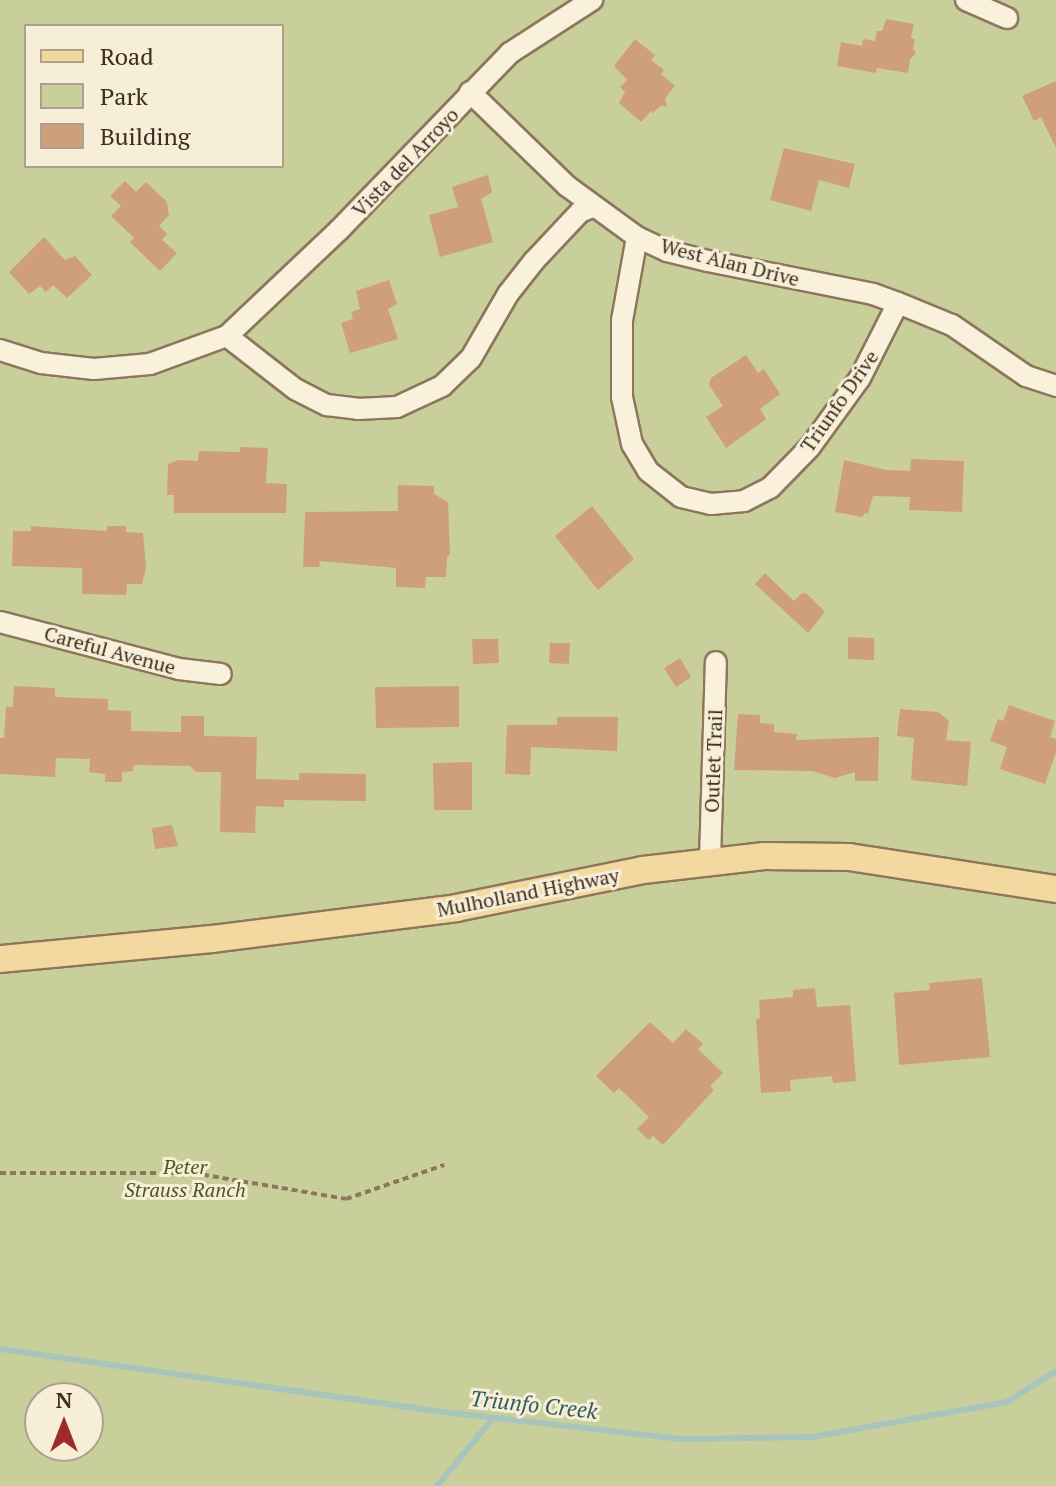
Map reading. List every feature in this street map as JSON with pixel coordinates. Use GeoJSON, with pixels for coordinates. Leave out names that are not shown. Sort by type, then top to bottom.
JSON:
{"type":"FeatureCollection","features":[{"type":"Feature","properties":{"kind":"main road","name":"Mulholland Highway"},"geometry":{"type":"LineString","coordinates":[[0,959],[212,939],[456,908],[710,860],[849,857],[1056,889]]}},
{"type":"Feature","properties":{"kind":"street","name":"Vista del Arroyo"},"geometry":{"type":"LineString","coordinates":[[227,336],[339,230],[510,53],[592,0]]}},
{"type":"Feature","properties":{"kind":"street"},"geometry":{"type":"LineString","coordinates":[[966,0],[1007,18]]}},
{"type":"Feature","properties":{"kind":"street","name":"West Alan Drive"},"geometry":{"type":"LineString","coordinates":[[470,92],[592,207],[637,237],[667,251],[873,294],[898,303]]}},
{"type":"Feature","properties":{"kind":"street"},"geometry":{"type":"LineString","coordinates":[[0,350],[41,363],[94,369],[150,364],[227,336],[295,389],[327,405],[397,407],[442,386],[471,358],[508,294],[534,261],[580,212],[592,207]]}},
{"type":"Feature","properties":{"kind":"street","name":"Triunfo Drive"},"geometry":{"type":"LineString","coordinates":[[637,237],[622,320],[622,397],[632,444],[648,471],[681,497],[711,504],[744,501],[770,488],[810,447],[860,378],[898,303]]}},
{"type":"Feature","properties":{"kind":"street"},"geometry":{"type":"LineString","coordinates":[[898,303],[952,325],[1026,376],[1056,386]]}},
{"type":"Feature","properties":{"kind":"street","name":"Careful Avenue"},"geometry":{"type":"LineString","coordinates":[[0,622],[179,669],[221,674]]}},
{"type":"Feature","properties":{"kind":"street","name":"Outlet Trail"},"geometry":{"type":"LineString","coordinates":[[710,860],[716,662]]}},
{"type":"Feature","properties":{"kind":"path"},"geometry":{"type":"LineString","coordinates":[[0,1173],[193,1173],[346,1199],[444,1165]]}},
{"type":"Feature","properties":{"kind":"green space","name":"Peter Strauss Ranch"},"geometry":{"type":"Polygon","coordinates":[[[0,0],[1056,0],[1056,1486],[0,1486],[0,0]]]}},
{"type":"Feature","properties":{"kind":"building"},"geometry":{"type":"Polygon","coordinates":[[[886,19],[914,24],[911,38],[915,39],[913,49],[916,53],[910,59],[908,73],[877,68],[876,73],[837,66],[841,42],[862,46],[863,39],[875,41],[877,31],[882,31],[886,19]]]}},
{"type":"Feature","properties":{"kind":"building"},"geometry":{"type":"Polygon","coordinates":[[[635,39],[655,55],[651,60],[664,70],[661,74],[675,86],[665,98],[667,106],[660,106],[653,113],[651,111],[641,122],[619,103],[625,92],[620,87],[627,80],[614,66],[635,39]]]}},
{"type":"Feature","properties":{"kind":"building"},"geometry":{"type":"Polygon","coordinates":[[[1056,81],[1056,148],[1041,117],[1034,121],[1022,96],[1056,81]]]}},
{"type":"Feature","properties":{"kind":"building"},"geometry":{"type":"Polygon","coordinates":[[[784,148],[855,164],[849,188],[819,180],[811,211],[770,200],[784,148]]]}},
{"type":"Feature","properties":{"kind":"building"},"geometry":{"type":"Polygon","coordinates":[[[488,175],[492,192],[481,199],[493,242],[440,257],[429,215],[458,207],[452,187],[488,175]]]}},
{"type":"Feature","properties":{"kind":"building"},"geometry":{"type":"Polygon","coordinates":[[[125,181],[136,192],[146,182],[167,202],[169,215],[159,226],[167,234],[162,240],[177,253],[160,271],[130,242],[134,238],[111,216],[121,206],[110,196],[125,181]]]}},
{"type":"Feature","properties":{"kind":"building"},"geometry":{"type":"Polygon","coordinates":[[[44,237],[65,260],[75,256],[92,275],[67,298],[53,285],[46,292],[40,286],[29,294],[9,272],[44,237]]]}},
{"type":"Feature","properties":{"kind":"building"},"geometry":{"type":"Polygon","coordinates":[[[389,280],[397,304],[388,309],[398,339],[350,353],[341,323],[353,319],[351,312],[360,309],[356,291],[389,280]]]}},
{"type":"Feature","properties":{"kind":"building"},"geometry":{"type":"Polygon","coordinates":[[[746,355],[758,373],[764,369],[780,394],[760,409],[766,419],[726,448],[706,417],[723,406],[709,385],[711,378],[746,355]]]}},
{"type":"Feature","properties":{"kind":"building"},"geometry":{"type":"Polygon","coordinates":[[[240,447],[268,448],[266,483],[287,484],[286,513],[174,513],[174,495],[167,495],[168,464],[179,460],[198,461],[199,451],[240,452],[240,447]]]}},
{"type":"Feature","properties":{"kind":"building"},"geometry":{"type":"Polygon","coordinates":[[[911,459],[964,461],[962,512],[909,510],[910,497],[873,496],[868,514],[864,513],[863,517],[835,512],[844,460],[886,470],[910,471],[911,459]]]}},
{"type":"Feature","properties":{"kind":"building"},"geometry":{"type":"Polygon","coordinates":[[[398,485],[434,486],[434,494],[448,502],[450,554],[447,557],[446,577],[426,577],[425,588],[396,587],[396,568],[320,561],[319,567],[303,567],[305,512],[398,511],[398,485]]]}},
{"type":"Feature","properties":{"kind":"building"},"geometry":{"type":"Polygon","coordinates":[[[592,506],[634,559],[598,590],[555,536],[592,506]]]}},
{"type":"Feature","properties":{"kind":"building"},"geometry":{"type":"Polygon","coordinates":[[[31,526],[107,531],[107,526],[126,526],[126,532],[143,533],[146,568],[142,584],[127,584],[126,595],[82,594],[82,568],[12,566],[13,531],[31,531],[31,526]]]}},
{"type":"Feature","properties":{"kind":"building"},"geometry":{"type":"Polygon","coordinates":[[[765,573],[794,601],[802,593],[807,594],[825,612],[808,633],[755,584],[765,573]]]}},
{"type":"Feature","properties":{"kind":"building"},"geometry":{"type":"Polygon","coordinates":[[[848,637],[874,638],[874,660],[848,659],[848,637]]]}},
{"type":"Feature","properties":{"kind":"building"},"geometry":{"type":"Polygon","coordinates":[[[472,639],[498,639],[499,663],[473,664],[472,639]]]}},
{"type":"Feature","properties":{"kind":"building"},"geometry":{"type":"Polygon","coordinates":[[[550,643],[570,643],[569,664],[549,663],[550,643]]]}},
{"type":"Feature","properties":{"kind":"building"},"geometry":{"type":"Polygon","coordinates":[[[680,658],[691,677],[676,687],[664,668],[680,658]]]}},
{"type":"Feature","properties":{"kind":"building"},"geometry":{"type":"Polygon","coordinates":[[[14,686],[55,688],[55,697],[108,699],[108,710],[131,711],[131,731],[181,732],[181,716],[204,716],[204,736],[257,737],[256,779],[299,780],[299,773],[366,774],[366,801],[284,800],[284,807],[256,806],[255,833],[220,832],[221,772],[196,772],[190,766],[134,765],[133,771],[122,772],[122,782],[105,782],[105,774],[89,772],[90,759],[56,758],[55,777],[0,774],[0,738],[4,738],[6,707],[13,707],[14,686]]]}},
{"type":"Feature","properties":{"kind":"building"},"geometry":{"type":"Polygon","coordinates":[[[459,686],[459,727],[376,728],[375,687],[459,686]]]}},
{"type":"Feature","properties":{"kind":"building"},"geometry":{"type":"Polygon","coordinates":[[[1009,705],[1055,721],[1050,737],[1056,739],[1056,752],[1045,784],[1000,769],[1007,747],[990,741],[998,719],[1003,721],[1009,705]]]}},
{"type":"Feature","properties":{"kind":"building"},"geometry":{"type":"Polygon","coordinates":[[[900,709],[938,712],[949,721],[946,740],[971,742],[967,786],[911,780],[914,738],[897,736],[900,709]]]}},
{"type":"Feature","properties":{"kind":"building"},"geometry":{"type":"Polygon","coordinates":[[[738,714],[760,715],[760,723],[774,724],[774,732],[797,734],[796,740],[879,737],[878,781],[855,781],[855,772],[835,778],[812,771],[734,770],[738,714]]]}},
{"type":"Feature","properties":{"kind":"building"},"geometry":{"type":"Polygon","coordinates":[[[557,717],[618,717],[617,751],[531,747],[530,775],[505,774],[507,725],[557,725],[557,717]]]}},
{"type":"Feature","properties":{"kind":"building"},"geometry":{"type":"Polygon","coordinates":[[[472,762],[472,810],[434,810],[433,763],[472,762]]]}},
{"type":"Feature","properties":{"kind":"building"},"geometry":{"type":"Polygon","coordinates":[[[172,825],[178,846],[155,849],[152,828],[172,825]]]}},
{"type":"Feature","properties":{"kind":"building"},"geometry":{"type":"Polygon","coordinates":[[[982,978],[990,1057],[899,1065],[894,993],[930,990],[929,983],[982,978]]]}},
{"type":"Feature","properties":{"kind":"building"},"geometry":{"type":"Polygon","coordinates":[[[815,988],[817,1007],[850,1005],[856,1081],[833,1083],[832,1076],[790,1080],[791,1091],[761,1093],[756,1019],[760,1018],[759,1000],[793,997],[793,990],[815,988]]]}},
{"type":"Feature","properties":{"kind":"building"},"geometry":{"type":"Polygon","coordinates":[[[650,1022],[673,1043],[686,1029],[703,1044],[698,1049],[723,1073],[710,1086],[714,1090],[663,1145],[653,1136],[649,1140],[637,1129],[649,1117],[619,1088],[614,1093],[596,1076],[650,1022]]]}},
{"type":"Feature","properties":{"kind":"waterway","name":"Triunfo Creek"},"geometry":{"type":"LineString","coordinates":[[0,1349],[445,1412],[683,1439],[812,1437],[1007,1402],[1056,1371]]}},
{"type":"Feature","properties":{"kind":"waterway"},"geometry":{"type":"LineString","coordinates":[[437,1486],[493,1418]]}}]}
